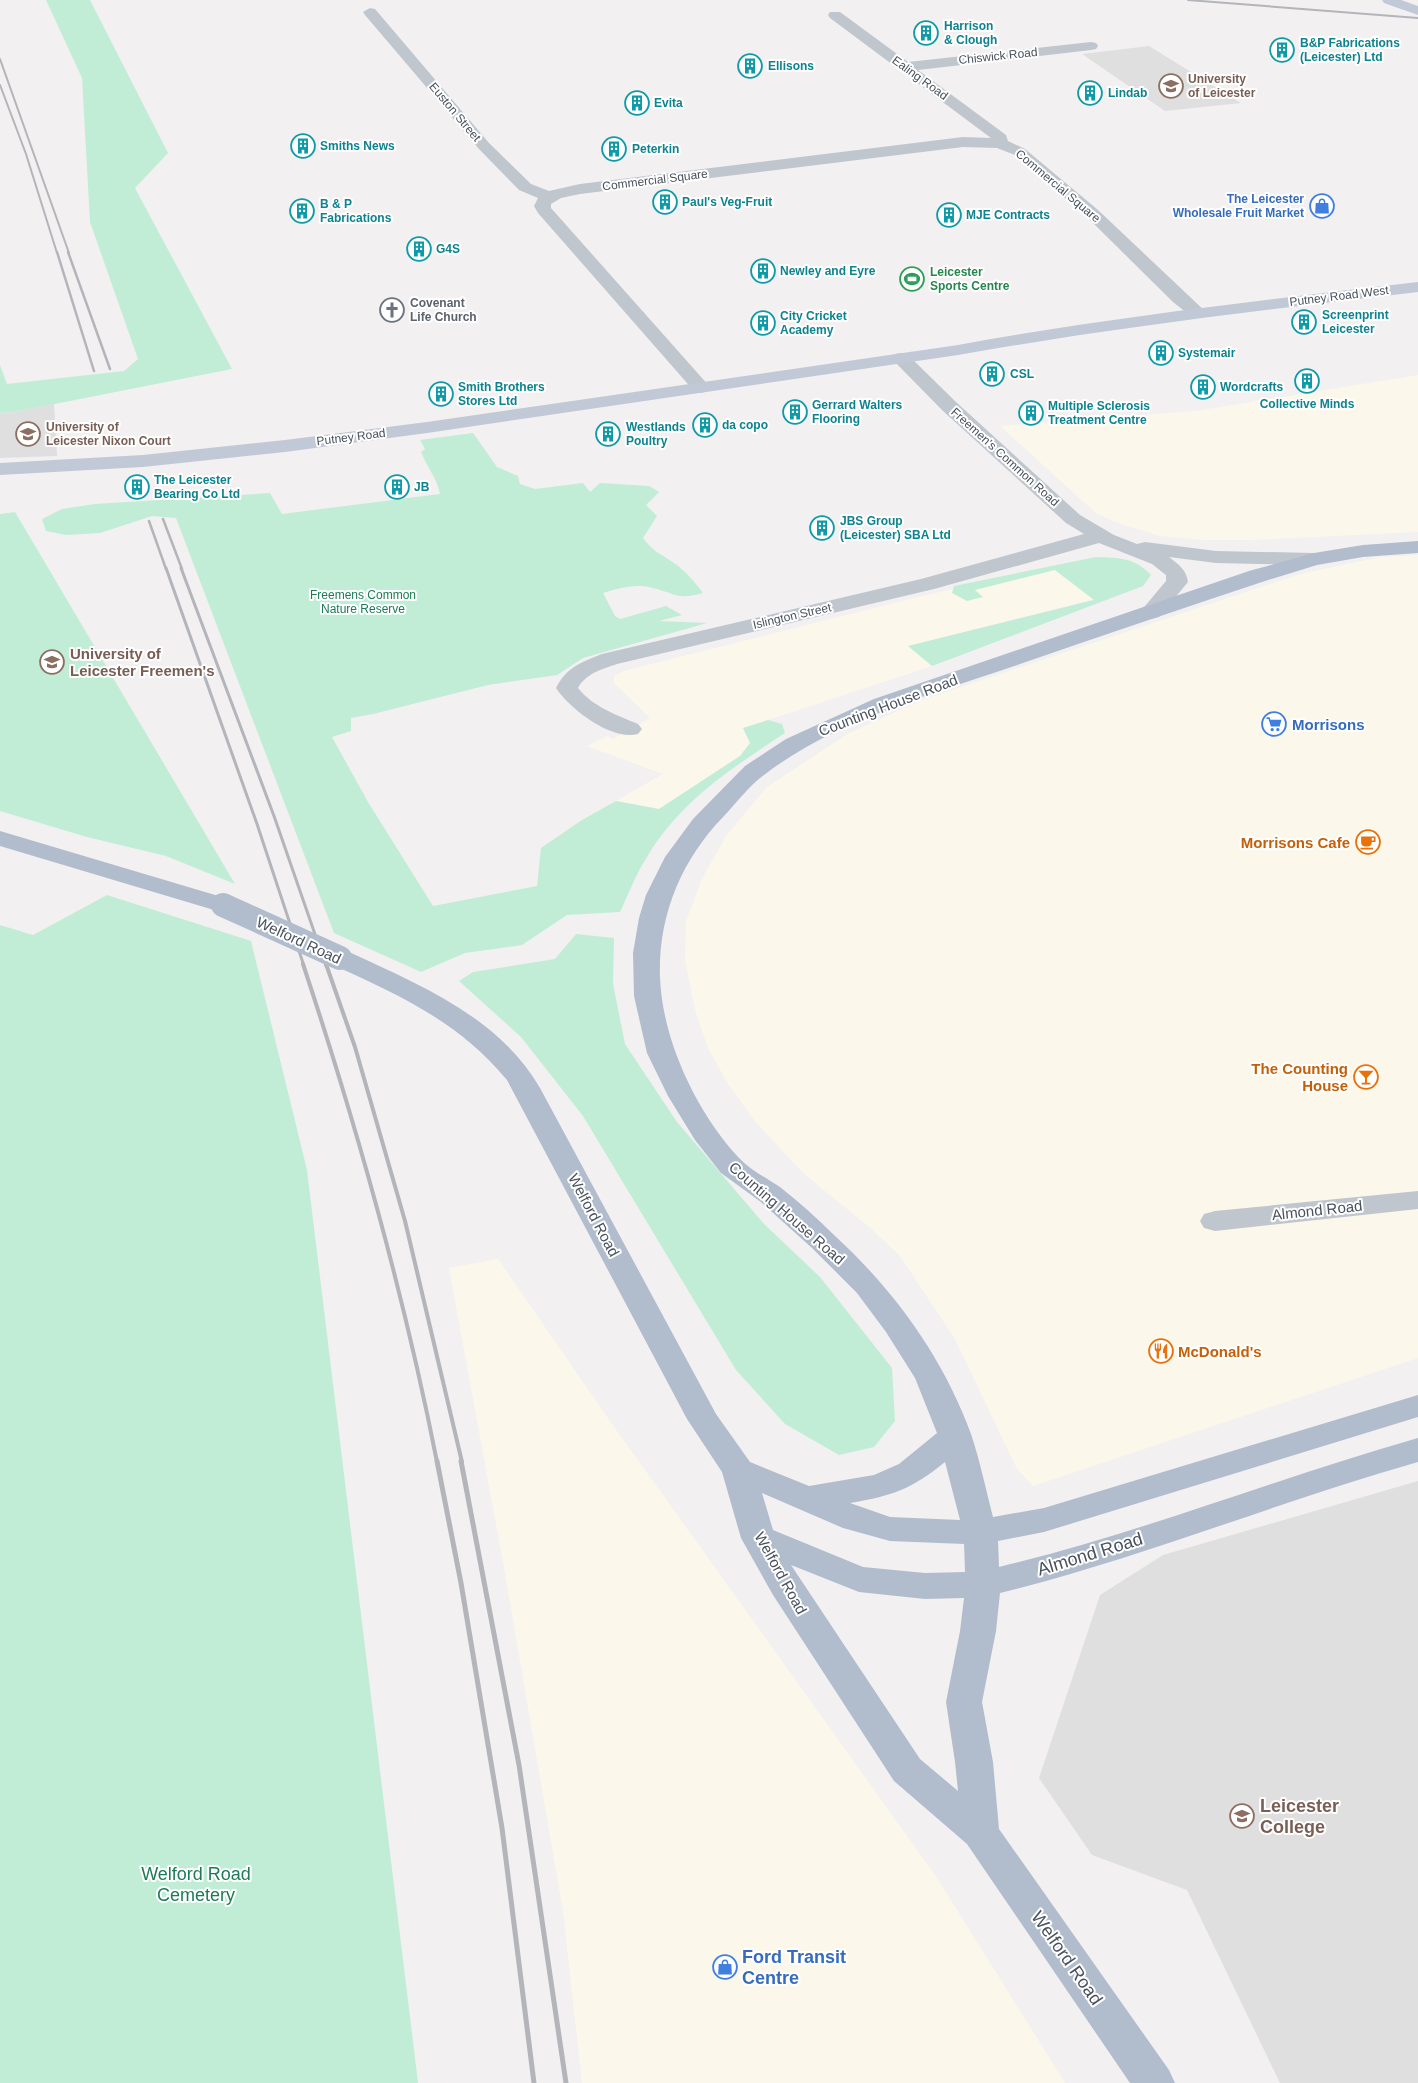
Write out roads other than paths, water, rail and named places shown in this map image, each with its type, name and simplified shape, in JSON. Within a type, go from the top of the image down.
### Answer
[{"type":"main road","name":"Freemen's Common Road","points":[[1314,559],[1363,551],[1418,547]]},
{"type":"main road","name":"Counting House Road","points":[[983,1584],[980,1532],[954,1436],[931,1377],[898,1325],[868,1286],[823,1241],[771,1195],[732,1168],[705,1134],[682,1096],[661,1053],[647,996],[646,953],[652,918],[659,895],[678,857],[702,824],[753,771],[794,744],[882,704],[1151,612],[1314,559]]},
{"type":"main road","name":"Welford Road","points":[[0,838],[223,905],[412,991],[465,1023],[492,1046],[518,1075],[703,1418],[738,1470],[758,1538],[785,1586],[907,1770],[980,1833],[1154,2083]]},
{"type":"main road","points":[[738,1470],[809,1498],[854,1519],[890,1529],[934,1532],[980,1532],[1063,1514],[1418,1406]]},
{"type":"main road","points":[[809,1498],[881,1486],[911,1472],[954,1436]]},
{"type":"main road","name":"Almond Road","points":[[758,1538],[859,1579],[925,1586],[983,1584],[1065,1564],[1358,1467],[1418,1450]]},
{"type":"main road","points":[[980,1833],[974,1762],[964,1702],[978,1631],[983,1584]]},
{"type":"street","points":[[1388,0],[1418,11]]},
{"type":"street","name":"Euston Street","points":[[370,12],[484,146],[525,187],[550,197]]},
{"type":"street","name":"Ealing Road","points":[[835,15],[1001,138],[1000,144]]},
{"type":"street","name":"Chiswick Road","points":[[905,67],[1091,46]]},
{"type":"street","name":"Commercial Square","points":[[550,197],[580,189],[963,142],[1000,144],[1020,152],[1052,178],[1198,313]]},
{"type":"street","points":[[550,197],[544,201],[542,206],[544,210],[701,387],[974,348],[1041,335],[1198,313]]},
{"type":"street","name":"Putney Road West","points":[[1198,313],[1418,287]]},
{"type":"street","name":"Freemen's Common Road","points":[[901,358],[955,412],[1073,519],[1110,540],[1160,560],[1176,573],[1177,582],[1151,612]]},
{"type":"street","name":"Putney Road","points":[[0,469],[102,463],[239,451],[457,424],[701,387]]},
{"type":"street","name":"Freemen's Common Road","points":[[1110,540],[1216,557],[1314,559]]},
{"type":"street","name":"Islington Street","points":[[630,730],[586,708],[574,699],[567,688],[572,678],[584,668],[610,659],[1110,540]]},
{"type":"street","name":"Almond Road","points":[[1216,1221],[1418,1200]]},
{"type":"railway","points":[[1188,0],[1418,18]]},
{"type":"railway","points":[[0,59],[69,253]]},
{"type":"railway","points":[[0,85],[26,154],[57,253]]},
{"type":"railway","points":[[57,252],[94,371]]},
{"type":"railway","points":[[68,252],[110,369]]},
{"type":"railway","points":[[163,519],[182,569]]},
{"type":"railway","points":[[149,521],[166,569]]},
{"type":"railway","points":[[166,568],[257,824],[304,966]]},
{"type":"railway","points":[[181,568],[274,816],[326,966]]},
{"type":"railway","points":[[303,964],[342,1087],[378,1211],[410,1336],[437,1462]]},
{"type":"railway","points":[[326,964],[355,1047],[405,1221],[462,1462]]},
{"type":"railway","points":[[437,1461],[461,1583],[502,1828],[534,2083]]},
{"type":"railway","points":[[461,1461],[519,1765],[566,2083]]},
{"type":"place","name":"Harrison & Clough","points":[[926,33]]},
{"type":"place","name":"B&P Fabrications (Leicester) Ltd","points":[[1282,50]]},
{"type":"place","name":"Ellisons","points":[[750,66]]},
{"type":"place","name":"University of Leicester","points":[[1171,86]]},
{"type":"place","name":"Lindab","points":[[1090,93]]},
{"type":"place","name":"Evita","points":[[637,103]]},
{"type":"place","name":"Smiths News","points":[[303,146]]},
{"type":"place","name":"Peterkin","points":[[614,149]]},
{"type":"place","name":"Paul's Veg-Fruit","points":[[665,202]]},
{"type":"place","name":"The Leicester Wholesale Fruit Market","points":[[1322,206]]},
{"type":"place","name":"B & P Fabrications","points":[[302,211]]},
{"type":"place","name":"MJE Contracts","points":[[949,215]]},
{"type":"place","name":"G4S","points":[[419,249]]},
{"type":"place","name":"Newley and Eyre","points":[[763,271]]},
{"type":"place","name":"Leicester Sports Centre","points":[[912,279]]},
{"type":"place","name":"Covenant Life Church","points":[[392,310]]},
{"type":"place","name":"Screenprint Leicester","points":[[1304,322]]},
{"type":"place","name":"City Cricket Academy","points":[[763,323]]},
{"type":"place","name":"Systemair","points":[[1161,353]]},
{"type":"place","name":"CSL","points":[[992,374]]},
{"type":"place","name":"Collective Minds","points":[[1307,381]]},
{"type":"place","name":"Wordcrafts","points":[[1203,387]]},
{"type":"place","name":"Smith Brothers Stores Ltd","points":[[441,394]]},
{"type":"place","name":"Gerrard Walters Flooring","points":[[795,412]]},
{"type":"place","name":"Multiple Sclerosis Treatment Centre","points":[[1031,413]]},
{"type":"place","name":"da copo","points":[[705,425]]},
{"type":"place","name":"University of Leicester Nixon Court","points":[[28,434]]},
{"type":"place","name":"Westlands Poultry","points":[[608,434]]},
{"type":"place","name":"The Leicester Bearing Co Ltd","points":[[137,487]]},
{"type":"place","name":"JB","points":[[397,487]]},
{"type":"place","name":"JBS Group (Leicester) SBA Ltd","points":[[822,528]]},
{"type":"place","name":"University of Leicester Freemen's","points":[[52,662]]},
{"type":"place","name":"Morrisons","points":[[1274,724]]},
{"type":"place","name":"Morrisons Cafe","points":[[1368,842]]},
{"type":"place","name":"The Counting House","points":[[1366,1077]]},
{"type":"place","name":"McDonald's","points":[[1161,1351]]},
{"type":"place","name":"Leicester College","points":[[1242,1816]]},
{"type":"place","name":"Ford Transit Centre","points":[[725,1967]]},
{"type":"park label","name":"Freemens Common Nature Reserve","points":[[363,602]]},
{"type":"park label","name":"Welford Road Cemetery","points":[[196,1884]]}]
